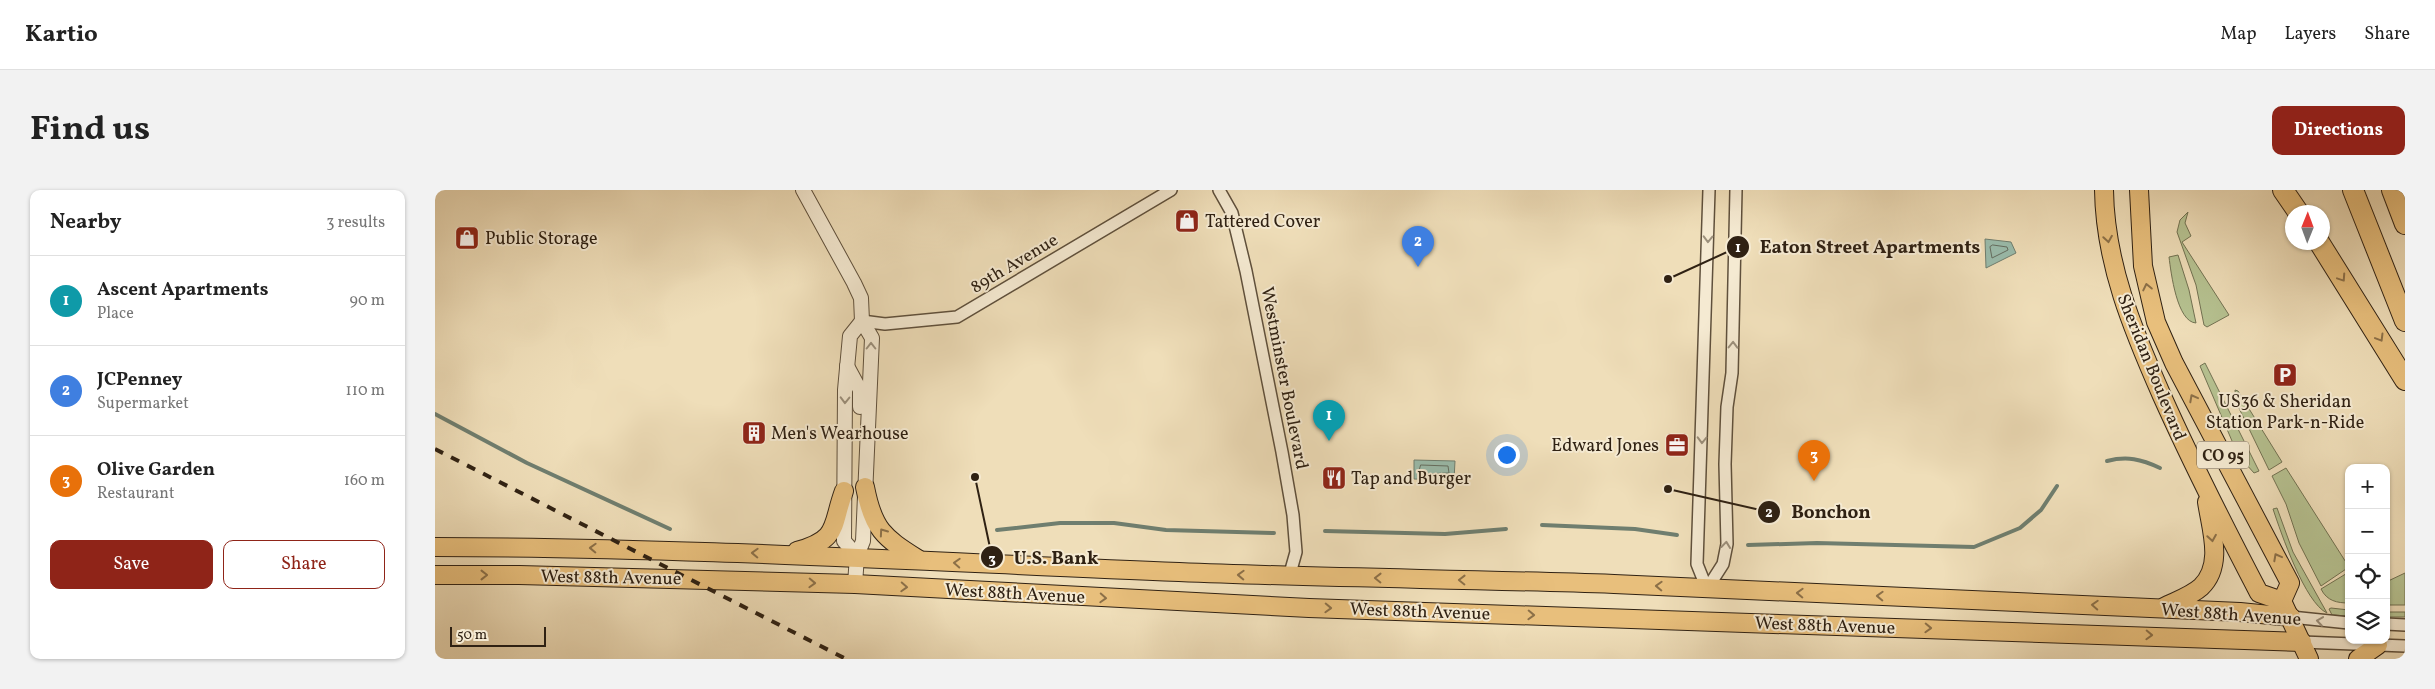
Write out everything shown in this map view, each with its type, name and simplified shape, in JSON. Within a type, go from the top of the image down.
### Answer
[{"type":"highway","points":[[2283,190],[2293,205]]},
{"type":"highway","points":[[2353,190],[2405,321]]},
{"type":"highway","points":[[2367,190],[2405,288]]},
{"type":"highway","points":[[2392,190],[2405,224]]},
{"type":"highway","points":[[2324,250],[2405,380]]},
{"type":"main road","name":"Sheridan Boulevard","points":[[2104,190],[2110,248],[2125,307],[2150,369],[2205,489],[2259,593],[2282,601],[2290,583],[2174,363],[2156,322],[2147,289],[2141,253],[2139,190]]},
{"type":"main road","points":[[865,487],[870,513],[885,537],[921,561]]},
{"type":"main road","points":[[2161,609],[2202,586],[2213,568],[2215,557],[2205,489]]},
{"type":"main road","points":[[787,554],[816,546],[833,530],[837,520],[837,508],[844,491]]},
{"type":"main road","name":"West 88th Avenue","points":[[435,547],[573,547],[857,556],[921,561],[1289,577],[1521,581],[2240,612],[2291,617]]},
{"type":"main road","name":"West 88th Avenue","points":[[435,575],[519,575],[855,584],[1309,608],[2302,642]]},
{"type":"main road","points":[[2282,601],[2309,659]]},
{"type":"main road","points":[[2358,659],[2378,645]]},
{"type":"street","points":[[803,190],[861,298],[863,321],[872,338],[863,541],[857,556],[855,584]]},
{"type":"street","name":"89th Avenue","points":[[863,321],[885,324],[957,317],[1171,190]]},
{"type":"street","name":"Westminster Boulevard","points":[[1219,190],[1232,213],[1246,271],[1282,452],[1293,515],[1296,552],[1289,577]]},
{"type":"street","points":[[1707,589],[1697,564],[1709,190]]},
{"type":"street","points":[[1707,589],[1723,564],[1727,544],[1725,464],[1732,373],[1736,190]]},
{"type":"street","points":[[857,556],[844,541],[847,366],[850,336],[863,321]]},
{"type":"street","points":[[847,366],[860,390],[859,434],[866,464]]},
{"type":"street","name":"West 88th Avenue","points":[[2291,617],[2345,623]]},
{"type":"street","points":[[2390,624],[2405,625]]},
{"type":"street","name":"West 88th Avenue","points":[[2302,642],[2405,646]]},
{"type":"green space","points":[[2188,212],[2185,223],[2191,236],[2182,242],[2229,315],[2207,327],[2204,325],[2196,285],[2177,232],[2180,220]]},
{"type":"green space","points":[[2178,255],[2189,290],[2196,323],[2189,321],[2184,315],[2176,296],[2169,257]]},
{"type":"green space","points":[[2205,363],[2259,471],[2254,473],[2238,455],[2200,366]]},
{"type":"green space","points":[[2235,390],[2238,391],[2282,462],[2269,470],[2236,402]]},
{"type":"green space","points":[[2286,468],[2345,561],[2345,570],[2321,586],[2299,543],[2286,504],[2272,476]]},
{"type":"green space","points":[[2277,508],[2293,552],[2327,613],[2310,596],[2302,582],[2273,509]]},
{"type":"green space","points":[[2405,573],[2405,605],[2390,605],[2390,580]]},
{"type":"green space","points":[[2345,574],[2345,603],[2329,599],[2321,589]]},
{"type":"green space","points":[[2329,609],[2345,610],[2345,616],[2332,615]]},
{"type":"green space","points":[[2390,612],[2405,612],[2405,617],[2390,617]]},
{"type":"water","points":[[1985,239],[2011,242],[2016,253],[1986,268]]},
{"type":"water","points":[[1414,460],[1455,461],[1454,480],[1414,479]]},
{"type":"waterway","points":[[435,414],[527,463],[670,529]]},
{"type":"waterway","points":[[2107,461],[2134,459],[2160,468]]},
{"type":"waterway","points":[[1748,545],[1817,543],[1974,547],[2020,528],[2041,510],[2057,486]]},
{"type":"waterway","points":[[997,530],[1060,523],[1114,523],[1166,530],[1274,533]]},
{"type":"waterway","points":[[1542,525],[1635,529],[1677,535]]},
{"type":"waterway","points":[[1325,531],[1445,534],[1506,529]]},
{"type":"railway","points":[[435,449],[846,659]]},
{"type":"place","name":"Tattered Cover","points":[[1187,221]]},
{"type":"place","name":"Public Storage","points":[[467,238]]},
{"type":"place","name":"JCPenney","points":[[1418,267]]},
{"type":"place","name":"Eaton Street Apartments","points":[[1668,279]]},
{"type":"place","name":"US36 & Sheridan Station Park-n-Ride","points":[[2285,375]]},
{"type":"place","name":"Men's Wearhouse","points":[[754,433]]},
{"type":"place","name":"Ascent Apartments","points":[[1329,441]]},
{"type":"place","name":"Edward Jones","points":[[1677,445]]},
{"type":"place","name":"U.S. Bank","points":[[975,477]]},
{"type":"place","name":"Tap and Burger","points":[[1334,478]]},
{"type":"place","name":"Olive Garden","points":[[1814,481]]},
{"type":"place","name":"Bonchon","points":[[1668,489]]}]
